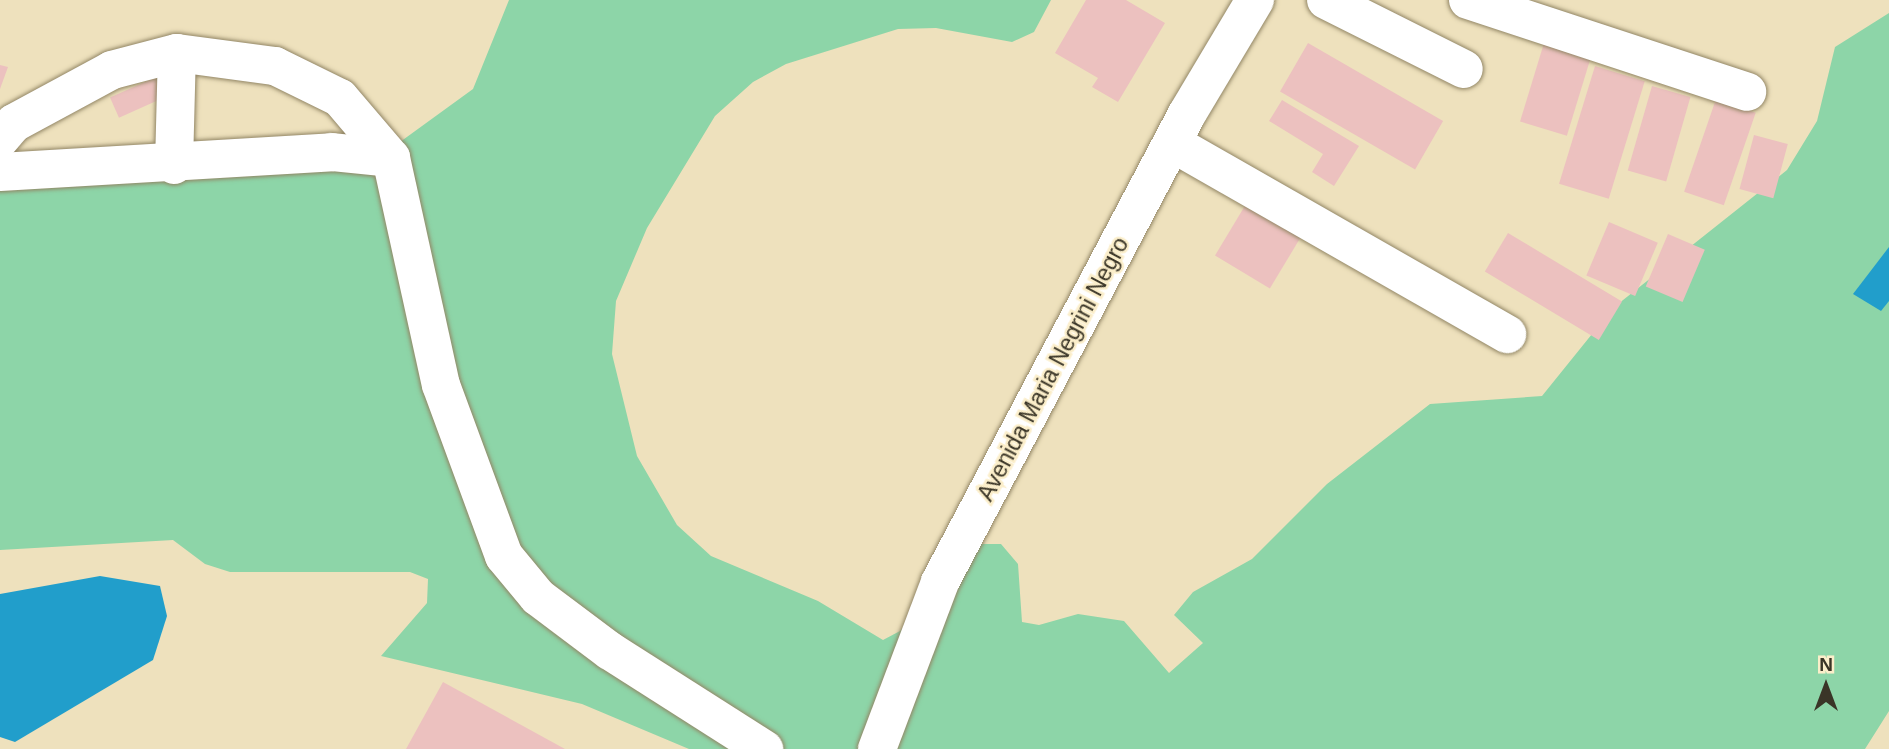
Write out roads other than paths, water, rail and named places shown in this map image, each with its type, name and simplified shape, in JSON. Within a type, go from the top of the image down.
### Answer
[{"type":"street","name":"Avenida Maria Negrini Negro","points":[[877,749],[940,582],[1172,143],[1255,0]]},
{"type":"street","points":[[1326,0],[1464,69]]},
{"type":"street","points":[[1468,0],[1746,92]]},
{"type":"street","points":[[0,139],[14,123],[112,69],[177,53],[275,66],[329,93],[363,120],[391,158],[441,386],[505,556],[538,597],[610,651],[764,749]]},
{"type":"street","points":[[174,165],[177,53]]},
{"type":"street","points":[[1172,143],[1507,334]]},
{"type":"street","points":[[0,172],[174,165],[332,152],[391,158]]},
{"type":"water","points":[[1889,247],[1889,301],[1881,311],[1853,294]]},
{"type":"water","points":[[100,576],[160,586],[167,616],[153,660],[15,742],[0,737],[0,594]]}]
